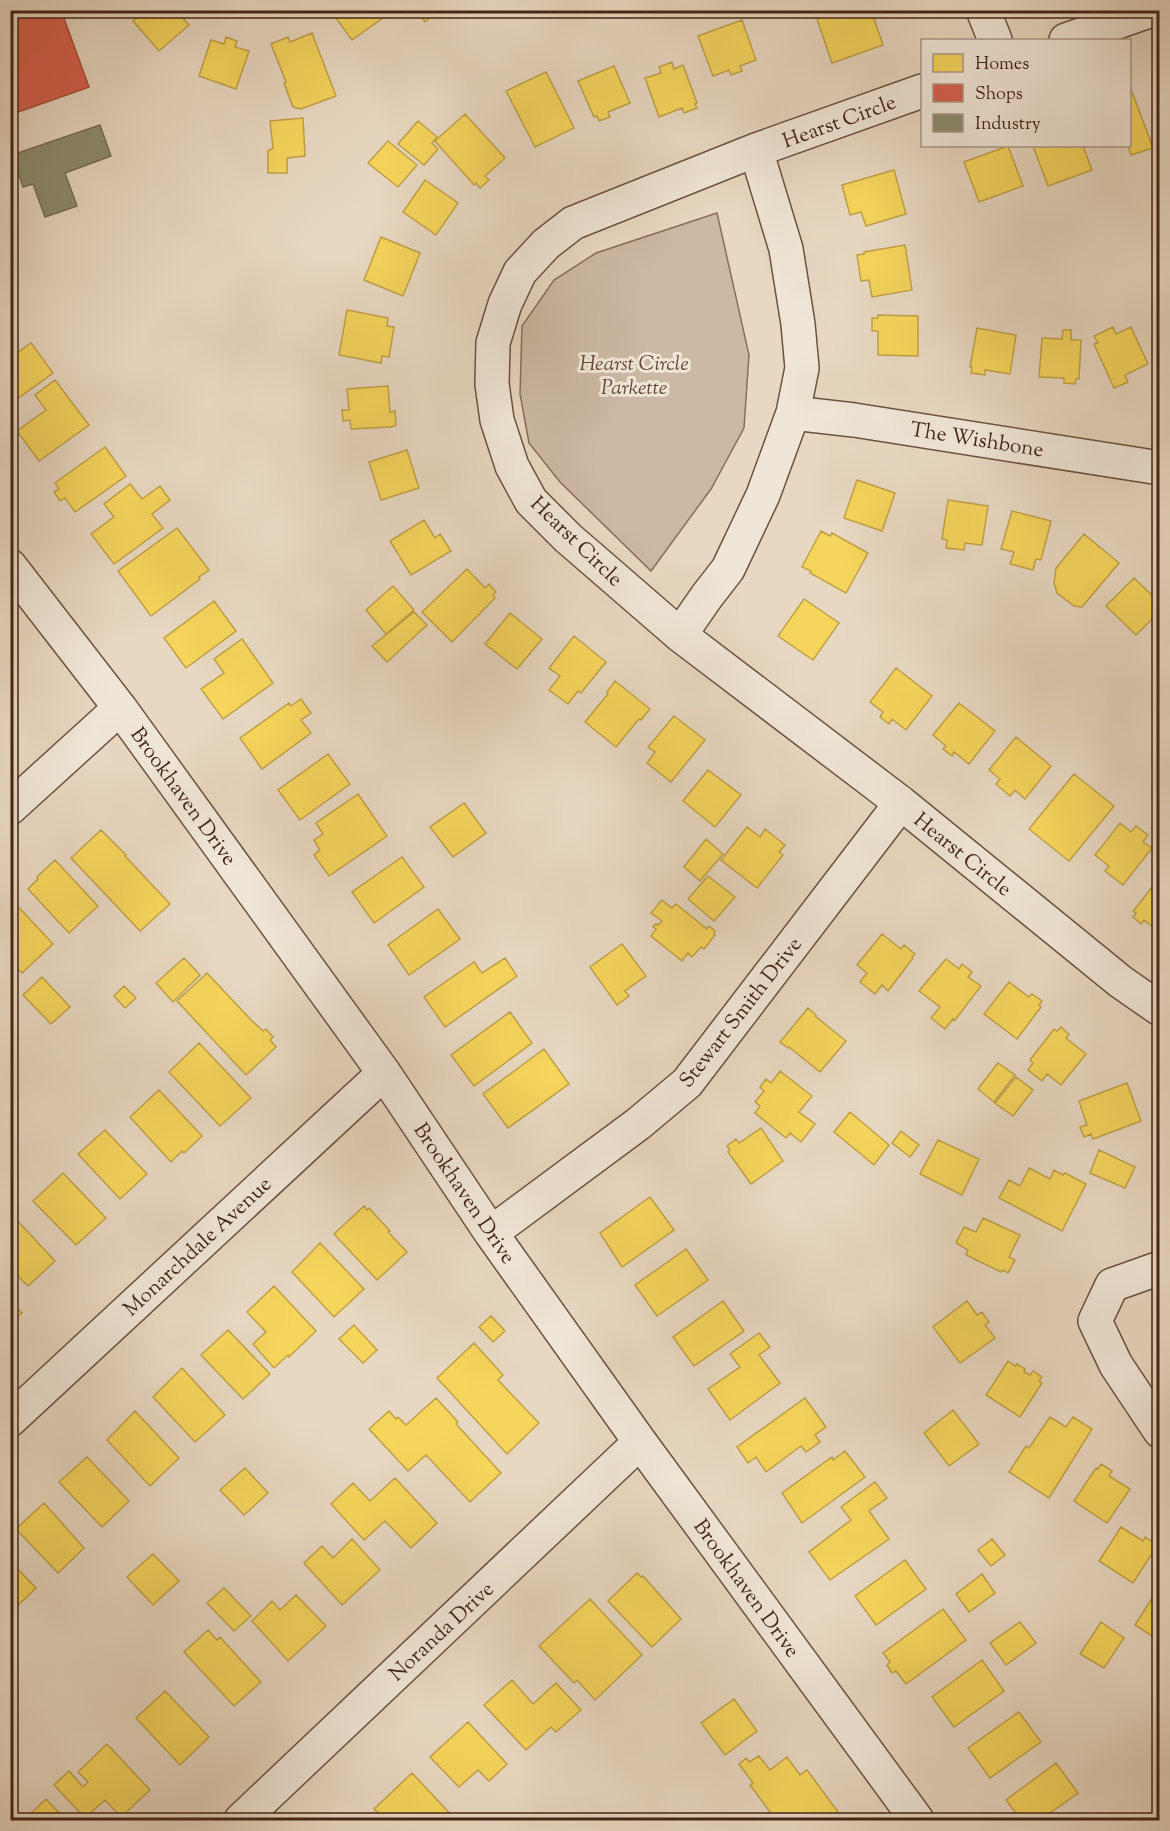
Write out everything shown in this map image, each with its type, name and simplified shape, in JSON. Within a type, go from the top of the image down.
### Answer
[{"type":"street","points":[[983,10],[995,39]]},
{"type":"street","points":[[1069,39],[1152,10]]},
{"type":"street","name":"Hearst Circle","points":[[921,91],[756,150],[573,223],[546,244],[520,272],[505,304],[493,343],[492,384],[497,420],[512,466],[531,501],[568,538],[680,635],[901,803],[1121,982],[1160,1009]]},
{"type":"street","name":"Hearst Circle","points":[[680,635],[728,569],[763,495],[794,412],[802,368],[798,324],[786,249],[756,150]]},
{"type":"street","name":"The Wishbone","points":[[794,412],[1160,468]]},
{"type":"street","name":"Brookhaven Drive","points":[[10,566],[120,708],[384,1072],[491,1233],[640,1442],[917,1821]]},
{"type":"street","points":[[10,808],[120,708]]},
{"type":"street","name":"Stewart Smith Drive","points":[[491,1233],[638,1124],[687,1083],[901,803]]},
{"type":"street","name":"Monarchdale Avenue","points":[[10,1420],[384,1072]]},
{"type":"street","points":[[1160,1268],[1112,1285],[1095,1321],[1116,1365],[1160,1431]]},
{"type":"street","name":"Noranda Drive","points":[[241,1821],[640,1442]]},
{"type":"green space","name":"Hearst Circle Parkette","points":[[717,213],[749,355],[744,428],[711,489],[651,571],[560,482],[529,443],[520,394],[522,326],[554,280],[596,253]]},
{"type":"building: Homes","points":[[145,10],[186,10],[187,12],[182,17],[189,25],[159,51],[133,21]]},
{"type":"building: Homes","points":[[330,10],[379,10],[384,17],[352,40]]},
{"type":"building: Homes","points":[[410,10],[440,10],[425,22],[418,12],[414,16]]},
{"type":"building: Homes","points":[[841,10],[871,10],[883,45],[832,63],[817,19]]},
{"type":"building: Homes","points":[[742,20],[756,60],[740,66],[742,71],[731,75],[729,70],[713,76],[698,36]]},
{"type":"building: Homes","points":[[312,33],[336,96],[301,109],[293,107],[271,44],[288,37],[290,42]]},
{"type":"building: Homes","points":[[226,37],[237,41],[235,47],[249,51],[236,89],[199,76],[211,40],[224,44]]},
{"type":"building: Homes","points":[[672,62],[674,69],[683,65],[697,108],[684,113],[682,108],[659,117],[645,78],[661,73],[659,67]]},
{"type":"building: Homes","points":[[614,66],[630,103],[608,112],[610,117],[599,121],[597,116],[594,117],[578,81]]},
{"type":"building: Homes","points":[[546,72],[574,128],[535,147],[506,91]]},
{"type":"building: Homes","points":[[1131,89],[1153,148],[1131,155],[1128,147],[1131,147]]},
{"type":"building: Homes","points":[[465,114],[505,158],[485,176],[489,180],[480,188],[476,183],[474,185],[435,141]]},
{"type":"building: Homes","points":[[303,118],[305,156],[287,158],[287,173],[268,173],[268,151],[273,148],[270,121]]},
{"type":"building: Homes","points":[[418,121],[437,137],[432,143],[438,149],[424,165],[398,144]]},
{"type":"building: Homes","points":[[388,141],[417,165],[398,187],[368,163]]},
{"type":"building: Homes","points":[[1008,147],[1023,186],[979,202],[964,162]]},
{"type":"building: Homes","points":[[1033,147],[1083,147],[1092,170],[1048,186]]},
{"type":"building: Homes","points":[[894,170],[906,214],[866,226],[861,212],[850,215],[842,185]]},
{"type":"building: Homes","points":[[425,180],[458,203],[436,235],[403,212]]},
{"type":"building: Homes","points":[[381,237],[420,253],[403,296],[364,280]]},
{"type":"building: Homes","points":[[905,245],[912,290],[872,297],[869,280],[861,281],[857,255]]},
{"type":"building: Homes","points":[[10,310],[18,320],[10,326]]},
{"type":"building: Homes","points":[[347,310],[388,318],[387,326],[394,327],[389,357],[382,356],[381,363],[339,355]]},
{"type":"building: Homes","points":[[878,315],[918,316],[918,356],[878,355],[878,331],[872,331],[872,318],[878,318]]},
{"type":"building: Homes","points":[[1113,327],[1116,334],[1131,327],[1148,364],[1125,375],[1128,382],[1114,388],[1094,344],[1098,343],[1094,336]]},
{"type":"building: Homes","points":[[977,328],[1016,335],[1010,374],[985,370],[985,375],[971,373]]},
{"type":"building: Homes","points":[[1063,330],[1071,330],[1071,340],[1081,340],[1079,379],[1076,379],[1075,384],[1064,383],[1064,378],[1039,377],[1042,338],[1062,339]]},
{"type":"building: Homes","points":[[31,343],[53,373],[10,404],[10,358]]},
{"type":"building: Homes","points":[[55,380],[89,425],[39,461],[17,431],[46,410],[35,395]]},
{"type":"building: Homes","points":[[388,386],[390,412],[395,411],[396,425],[351,429],[350,420],[343,421],[342,410],[349,410],[347,389]]},
{"type":"building: Homes","points":[[105,447],[126,476],[75,512],[65,498],[60,501],[54,492],[59,489],[55,483]]},
{"type":"building: Homes","points":[[407,450],[419,488],[381,500],[369,462]]},
{"type":"building: Homes","points":[[857,480],[895,493],[882,531],[844,518]]},
{"type":"building: Homes","points":[[130,484],[142,499],[160,486],[170,500],[152,514],[163,528],[114,564],[91,534],[114,517],[104,504]]},
{"type":"building: Homes","points":[[948,500],[988,506],[982,545],[965,543],[964,550],[946,548],[947,540],[942,539]]},
{"type":"building: Homes","points":[[1012,511],[1051,521],[1041,560],[1036,559],[1033,570],[1010,564],[1014,552],[1001,549]]},
{"type":"building: Homes","points":[[424,520],[435,538],[440,534],[451,551],[411,575],[390,541]]},
{"type":"building: Homes","points":[[177,528],[209,570],[151,616],[118,571]]},
{"type":"building: Homes","points":[[821,531],[830,536],[832,533],[868,553],[846,593],[802,567]]},
{"type":"building: Homes","points":[[1084,534],[1119,563],[1082,607],[1074,606],[1057,593],[1054,583],[1056,568]]},
{"type":"building: Homes","points":[[467,569],[485,588],[489,584],[496,592],[493,595],[495,598],[452,642],[422,612]]},
{"type":"building: Homes","points":[[1134,578],[1160,603],[1160,611],[1136,635],[1106,606]]},
{"type":"building: Homes","points":[[393,586],[414,610],[386,634],[366,610]]},
{"type":"building: Homes","points":[[804,599],[839,623],[813,660],[778,636]]},
{"type":"building: Homes","points":[[214,601],[236,631],[186,668],[164,638]]},
{"type":"building: Homes","points":[[414,612],[427,625],[387,662],[372,646]]},
{"type":"building: Homes","points":[[510,613],[542,639],[517,669],[485,644]]},
{"type":"building: Homes","points":[[574,636],[606,662],[581,693],[578,691],[568,704],[549,690],[560,676],[549,668]]},
{"type":"building: Homes","points":[[1160,637],[1160,660],[1152,658]]},
{"type":"building: Homes","points":[[242,639],[273,683],[223,719],[201,689],[224,673],[214,659]]},
{"type":"building: Homes","points":[[896,668],[932,696],[906,730],[892,719],[889,724],[880,717],[883,712],[870,702]]},
{"type":"building: Homes","points":[[615,681],[650,709],[616,747],[585,722],[608,694],[607,692]]},
{"type":"building: Homes","points":[[301,699],[311,713],[301,720],[311,733],[262,769],[240,738],[289,703],[291,706]]},
{"type":"building: Homes","points":[[959,703],[995,731],[969,764],[954,752],[952,756],[943,749],[946,746],[933,735]]},
{"type":"building: Homes","points":[[674,716],[705,740],[671,782],[647,763],[655,752],[648,747]]},
{"type":"building: Homes","points":[[1016,737],[1051,766],[1025,799],[1015,790],[1010,796],[996,784],[1000,779],[989,770]]},
{"type":"building: Homes","points":[[328,754],[350,784],[300,820],[278,790]]},
{"type":"building: Homes","points":[[708,770],[741,795],[715,827],[683,801]]},
{"type":"building: Homes","points":[[1074,774],[1114,806],[1069,861],[1029,829]]},
{"type":"building: Homes","points":[[358,794],[387,836],[329,876],[314,855],[320,850],[314,840],[323,834],[316,823]]},
{"type":"building: Homes","points":[[464,803],[486,833],[453,857],[430,827]]},
{"type":"building: Homes","points":[[1120,823],[1131,832],[1136,826],[1148,835],[1143,842],[1152,848],[1123,885],[1105,871],[1109,866],[1095,855]]},
{"type":"building: Homes","points":[[747,827],[760,837],[765,829],[785,845],[779,852],[783,855],[757,888],[721,860]]},
{"type":"building: Homes","points":[[101,830],[170,904],[140,931],[71,858]]},
{"type":"building: Homes","points":[[706,839],[723,854],[700,881],[684,867]]},
{"type":"building: Homes","points":[[402,857],[424,887],[374,923],[352,892]]},
{"type":"building: Homes","points":[[55,860],[98,906],[69,933],[28,889]]},
{"type":"building: Homes","points":[[708,876],[735,897],[714,921],[688,899]]},
{"type":"building: Homes","points":[[1158,880],[1160,881],[1160,932],[1144,920],[1141,924],[1133,917],[1136,913],[1133,911]]},
{"type":"building: Homes","points":[[10,898],[53,944],[22,973],[10,961]]},
{"type":"building: Homes","points":[[662,900],[672,908],[676,904],[707,929],[709,926],[715,931],[715,935],[704,949],[701,947],[692,957],[688,953],[682,961],[651,936],[656,929],[653,927],[662,921],[651,913]]},
{"type":"building: Homes","points":[[438,909],[460,939],[409,975],[388,945]]},
{"type":"building: Homes","points":[[882,934],[901,949],[904,945],[915,954],[888,991],[882,985],[875,994],[860,982],[867,973],[857,965]]},
{"type":"building: Homes","points":[[622,944],[646,976],[625,991],[629,996],[617,1005],[590,967]]},
{"type":"building: Homes","points":[[184,958],[200,975],[173,1002],[156,983]]},
{"type":"building: Homes","points":[[505,958],[517,976],[445,1027],[424,997],[474,962],[482,973]]},
{"type":"building: Homes","points":[[946,959],[959,969],[962,964],[972,972],[968,977],[981,986],[955,1020],[953,1019],[945,1029],[931,1018],[940,1007],[919,991]]},
{"type":"building: Homes","points":[[207,973],[252,1021],[263,1031],[266,1029],[273,1037],[270,1040],[276,1047],[246,1075],[177,1001]]},
{"type":"building: Homes","points":[[42,977],[70,1007],[51,1024],[23,995]]},
{"type":"building: Homes","points":[[1009,982],[1029,997],[1032,994],[1042,1001],[1039,1005],[1041,1007],[1017,1039],[984,1014]]},
{"type":"building: Homes","points":[[124,986],[136,998],[125,1008],[114,996]]},
{"type":"building: Homes","points":[[808,1008],[846,1041],[820,1072],[780,1042]]},
{"type":"building: Homes","points":[[510,1012],[532,1043],[474,1086],[451,1055]]},
{"type":"building: Homes","points":[[1061,1027],[1069,1034],[1066,1038],[1086,1054],[1061,1085],[1047,1074],[1042,1081],[1028,1070],[1033,1063],[1030,1060],[1054,1029],[1057,1031]]},
{"type":"building: Homes","points":[[199,1043],[251,1098],[220,1126],[169,1072]]},
{"type":"building: Homes","points":[[544,1049],[569,1084],[508,1128],[483,1094]]},
{"type":"building: Homes","points":[[998,1063],[1015,1075],[994,1102],[978,1089]]},
{"type":"building: Homes","points":[[780,1071],[812,1096],[799,1112],[815,1124],[801,1142],[790,1133],[786,1138],[755,1113],[760,1106],[755,1102],[764,1091],[760,1087],[766,1079],[771,1083]]},
{"type":"building: Homes","points":[[1016,1077],[1033,1090],[1013,1116],[995,1103]]},
{"type":"building: Homes","points":[[1127,1083],[1141,1121],[1093,1139],[1091,1134],[1084,1137],[1080,1127],[1087,1125],[1079,1101]]},
{"type":"building: Homes","points":[[159,1090],[202,1136],[171,1162],[130,1117]]},
{"type":"building: Homes","points":[[850,1112],[889,1145],[874,1165],[834,1132]]},
{"type":"building: Homes","points":[[761,1128],[783,1161],[751,1184],[728,1152],[730,1150],[727,1146],[736,1139],[739,1143]]},
{"type":"building: Homes","points":[[105,1130],[147,1174],[120,1199],[78,1154]]},
{"type":"building: Homes","points":[[901,1131],[919,1145],[910,1157],[892,1143]]},
{"type":"building: Homes","points":[[938,1140],[979,1159],[962,1195],[920,1174]]},
{"type":"building: Homes","points":[[1099,1150],[1135,1167],[1125,1188],[1090,1173]]},
{"type":"building: Homes","points":[[1029,1168],[1050,1179],[1054,1170],[1063,1175],[1065,1173],[1086,1184],[1062,1231],[999,1198],[1009,1180],[1020,1186]]},
{"type":"building: Homes","points":[[63,1173],[106,1218],[76,1245],[33,1201]]},
{"type":"building: Homes","points":[[650,1197],[674,1230],[622,1267],[600,1233]]},
{"type":"building: Homes","points":[[364,1206],[367,1210],[369,1208],[407,1252],[377,1280],[334,1234]]},
{"type":"building: Homes","points":[[13,1216],[55,1261],[28,1286],[10,1268],[10,1218]]},
{"type":"building: Homes","points":[[983,1218],[1020,1235],[1009,1257],[1015,1260],[1008,1273],[1003,1270],[1001,1272],[966,1255],[968,1250],[956,1243],[964,1227],[976,1232]]},
{"type":"building: Homes","points":[[320,1243],[364,1289],[334,1317],[292,1272]]},
{"type":"building: Homes","points":[[686,1249],[708,1280],[657,1316],[635,1285]]},
{"type":"building: Homes","points":[[274,1286],[316,1331],[274,1368],[253,1344],[266,1332],[247,1312]]},
{"type":"building: Homes","points":[[10,1301],[22,1313],[10,1324]]},
{"type":"building: Homes","points":[[723,1301],[744,1331],[694,1366],[673,1337]]},
{"type":"building: Homes","points":[[967,1301],[977,1315],[982,1312],[989,1322],[985,1325],[995,1338],[960,1363],[933,1327]]},
{"type":"building: Homes","points":[[491,1316],[505,1331],[493,1342],[479,1327]]},
{"type":"building: Homes","points":[[354,1325],[377,1350],[363,1363],[339,1339]]},
{"type":"building: Homes","points":[[228,1330],[270,1374],[243,1399],[201,1355]]},
{"type":"building: Homes","points":[[759,1333],[770,1347],[759,1355],[780,1383],[730,1420],[708,1389],[740,1367],[730,1354]]},
{"type":"building: Homes","points":[[474,1343],[503,1375],[498,1380],[539,1423],[507,1454],[437,1378]]},
{"type":"building: Homes","points":[[1008,1361],[1025,1369],[1024,1372],[1030,1375],[1033,1371],[1042,1377],[1039,1381],[1042,1383],[1020,1417],[986,1395]]},
{"type":"building: Homes","points":[[182,1368],[225,1415],[195,1442],[153,1397]]},
{"type":"building: Homes","points":[[436,1398],[458,1422],[456,1424],[501,1473],[470,1502],[426,1455],[408,1471],[369,1429],[389,1411],[406,1425]]},
{"type":"building: Homes","points":[[805,1398],[826,1427],[815,1435],[820,1442],[806,1452],[801,1446],[766,1472],[756,1457],[748,1463],[737,1447]]},
{"type":"building: Homes","points":[[953,1410],[979,1444],[949,1466],[924,1433]]},
{"type":"building: Homes","points":[[135,1411],[179,1458],[150,1486],[107,1440]]},
{"type":"building: Homes","points":[[1050,1417],[1066,1427],[1073,1417],[1092,1429],[1049,1498],[1009,1472],[1026,1446],[1029,1448]]},
{"type":"building: Homes","points":[[845,1451],[865,1477],[802,1523],[782,1493],[832,1457],[833,1460]]},
{"type":"building: Homes","points":[[87,1457],[129,1501],[102,1527],[59,1482]]},
{"type":"building: Homes","points":[[1101,1464],[1112,1471],[1109,1476],[1130,1489],[1107,1523],[1074,1501]]},
{"type":"building: Homes","points":[[245,1468],[268,1493],[244,1515],[220,1490]]},
{"type":"building: Homes","points":[[395,1478],[437,1523],[411,1548],[385,1521],[364,1540],[331,1504],[353,1483],[370,1501]]},
{"type":"building: Homes","points":[[875,1482],[887,1498],[869,1511],[889,1539],[830,1580],[809,1552],[851,1520],[841,1507]]},
{"type":"building: Homes","points":[[44,1503],[84,1548],[58,1573],[16,1529]]},
{"type":"building: Homes","points":[[1121,1527],[1143,1541],[1145,1537],[1155,1544],[1152,1548],[1155,1549],[1133,1583],[1099,1561]]},
{"type":"building: Homes","points":[[352,1539],[380,1570],[342,1605],[304,1563],[322,1546],[333,1558]]},
{"type":"building: Homes","points":[[992,1539],[1005,1555],[991,1566],[978,1550]]},
{"type":"building: Homes","points":[[153,1554],[179,1581],[153,1605],[127,1577]]},
{"type":"building: Homes","points":[[905,1560],[926,1589],[876,1625],[855,1596]]},
{"type":"building: Homes","points":[[10,1561],[36,1588],[10,1613]]},
{"type":"building: Homes","points":[[637,1573],[643,1576],[681,1619],[652,1647],[608,1601]]},
{"type":"building: Homes","points":[[982,1574],[995,1593],[969,1612],[956,1594]]},
{"type":"building: Homes","points":[[224,1588],[251,1616],[234,1631],[207,1603]]},
{"type":"building: Homes","points":[[1158,1589],[1160,1590],[1160,1641],[1135,1625]]},
{"type":"building: Homes","points":[[296,1595],[326,1626],[288,1661],[252,1621],[272,1601],[280,1610]]},
{"type":"building: Homes","points":[[590,1599],[642,1655],[595,1700],[577,1680],[574,1683],[539,1646]]},
{"type":"building: Homes","points":[[943,1609],[966,1640],[906,1684],[896,1671],[892,1673],[887,1665],[890,1662],[883,1653]]},
{"type":"building: Homes","points":[[1020,1622],[1036,1643],[1006,1665],[990,1643]]},
{"type":"building: Homes","points":[[1101,1622],[1124,1638],[1104,1668],[1080,1654]]},
{"type":"building: Homes","points":[[208,1630],[217,1640],[220,1637],[261,1682],[234,1706],[184,1652]]},
{"type":"building: Homes","points":[[982,1660],[1004,1691],[954,1727],[932,1697]]},
{"type":"building: Homes","points":[[512,1680],[533,1704],[556,1683],[581,1710],[556,1732],[551,1727],[526,1750],[484,1705]]},
{"type":"building: Homes","points":[[165,1691],[209,1737],[180,1765],[136,1718]]},
{"type":"building: Homes","points":[[734,1699],[757,1731],[725,1755],[701,1723]]},
{"type":"building: Homes","points":[[1019,1712],[1041,1742],[990,1778],[968,1748]]},
{"type":"building: Homes","points":[[468,1722],[507,1764],[489,1781],[478,1770],[459,1787],[430,1757]]},
{"type":"building: Homes","points":[[107,1744],[150,1790],[121,1817],[105,1800],[85,1818],[54,1785],[69,1771],[83,1787],[88,1782],[78,1772]]},
{"type":"building: Homes","points":[[759,1756],[770,1770],[787,1757],[800,1775],[807,1770],[844,1820],[776,1820],[750,1785],[753,1783],[739,1764],[746,1758],[749,1762]]},
{"type":"building: Homes","points":[[1056,1763],[1078,1793],[1040,1820],[1021,1820],[1006,1800]]},
{"type":"building: Homes","points":[[412,1773],[454,1820],[386,1820],[374,1809]]},
{"type":"building: Homes","points":[[46,1799],[66,1820],[24,1820]]},
{"type":"building: Shops","points":[[10,10],[61,10],[89,87],[10,115]]},
{"type":"building: Industry","points":[[100,125],[111,156],[65,173],[77,206],[45,217],[33,184],[23,187],[12,155]]}]
